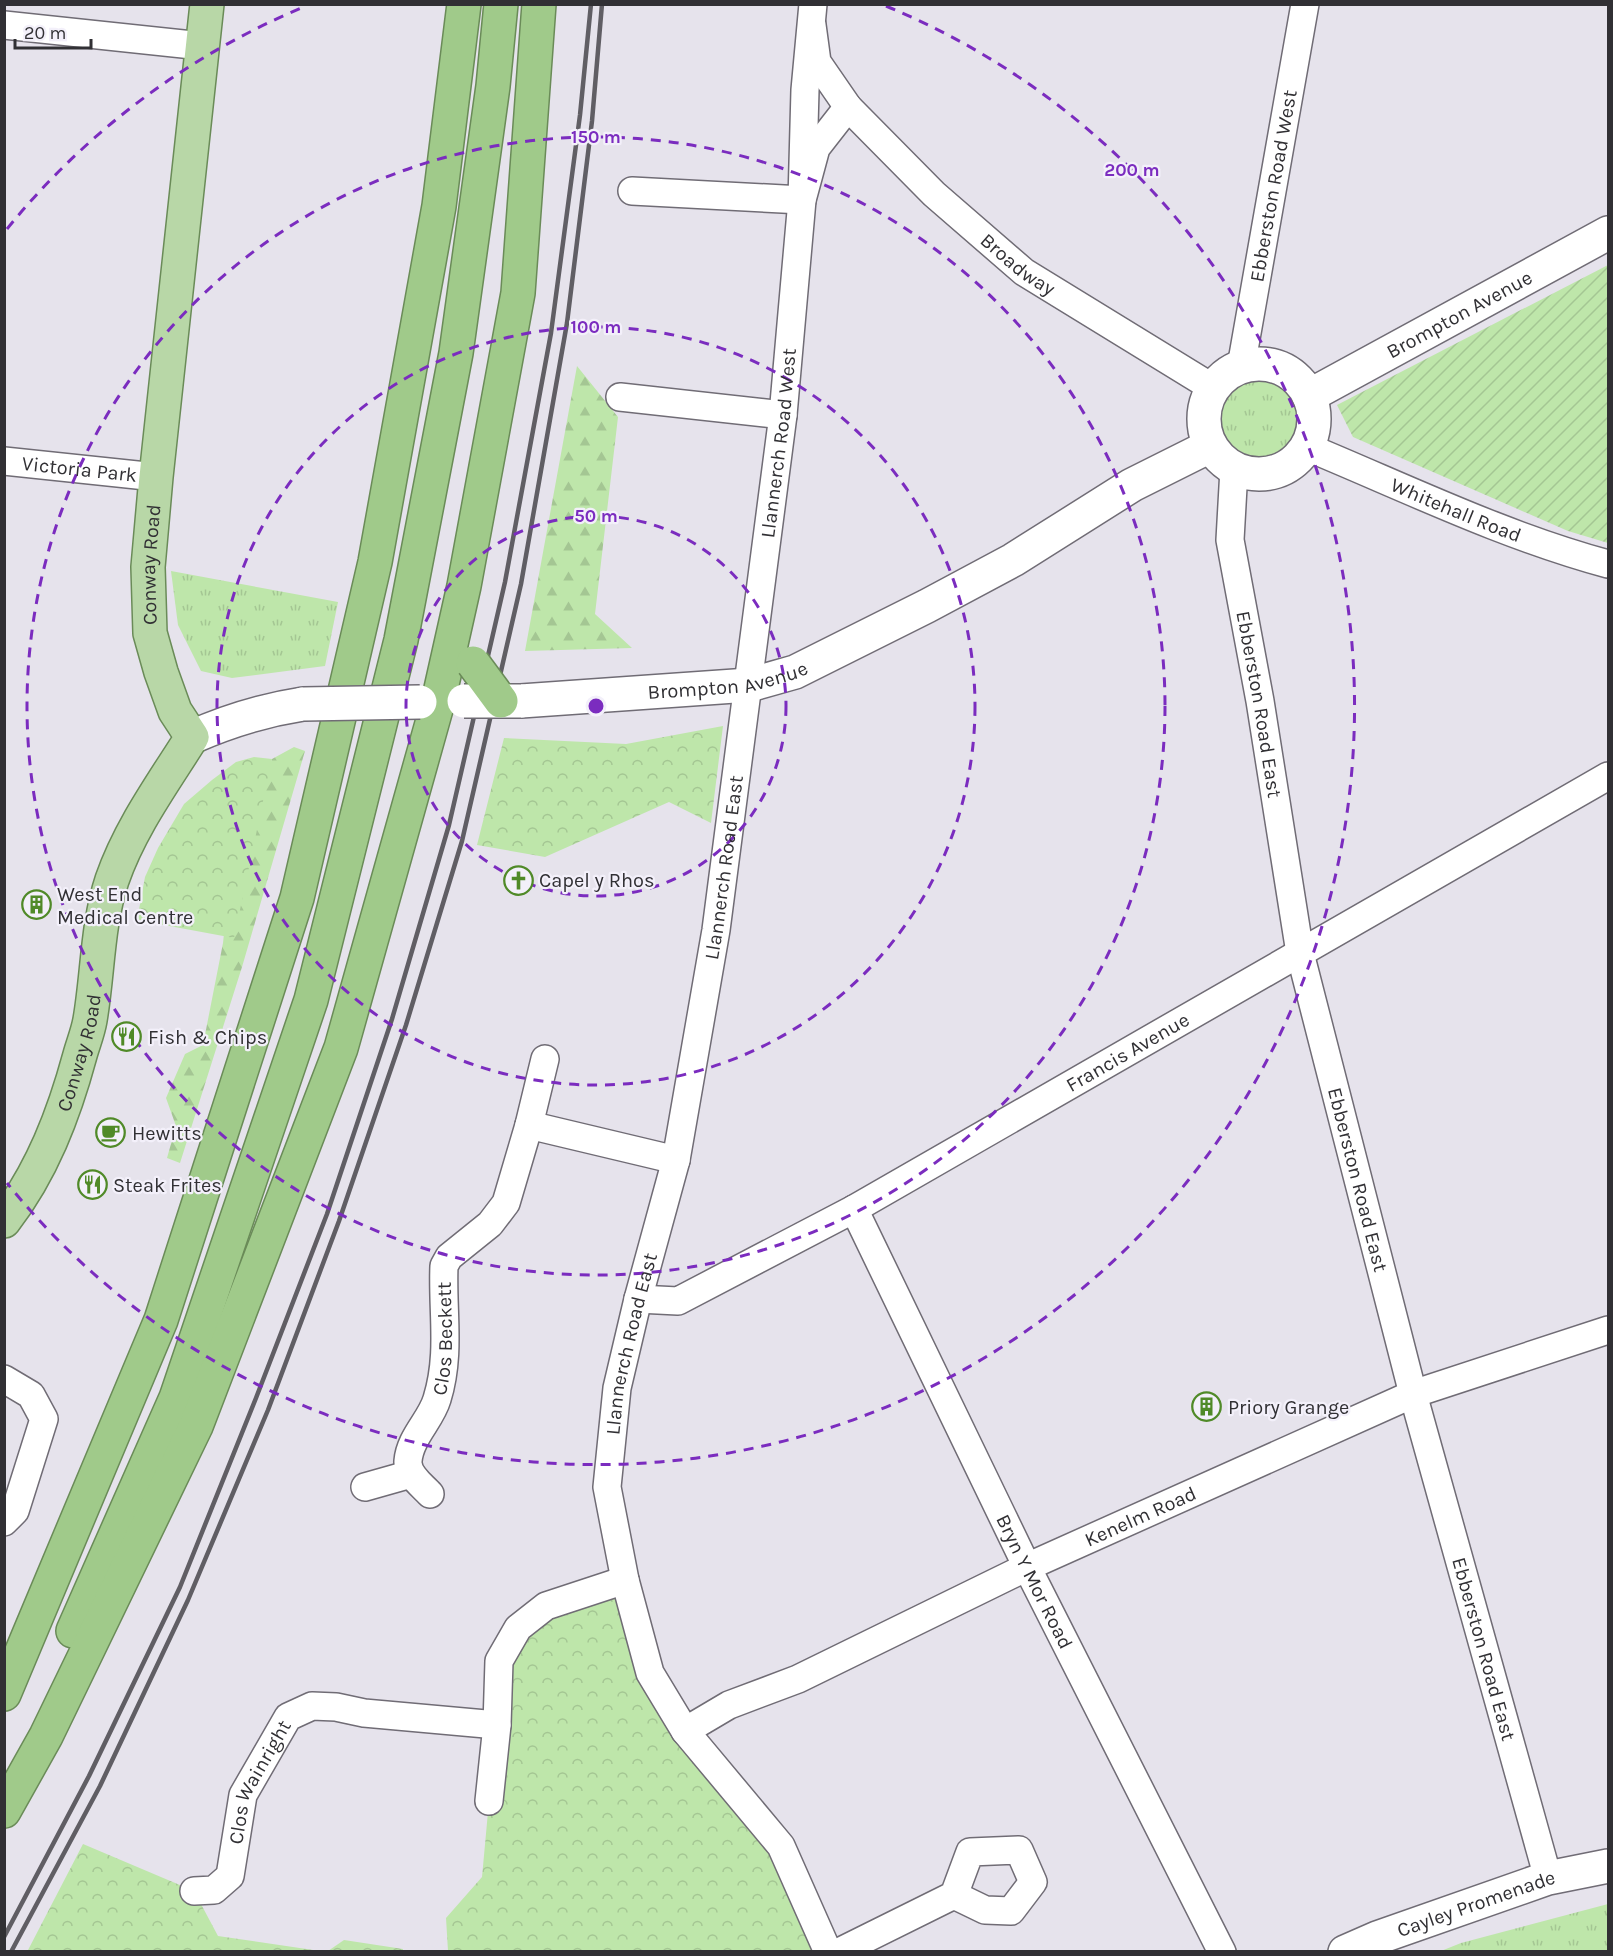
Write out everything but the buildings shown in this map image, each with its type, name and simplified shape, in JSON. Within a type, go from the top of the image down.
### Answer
[{"type":"highway","points":[[4,1695],[161,1320],[297,897],[375,562],[439,206],[464,4]]},
{"type":"highway","points":[[4,1780],[27,1736],[176,1398],[311,1000],[401,640],[456,353],[493,86],[501,4]]},
{"type":"highway","points":[[4,1811],[46,1736],[200,1415],[341,1048],[441,701],[464,586],[518,293],[539,4]]},
{"type":"highway","points":[[464,586],[465,637],[473,663],[511,701]]},
{"type":"main road","name":"Conway Road","points":[[4,1221],[15,1208],[38,1169],[58,1125],[74,1077],[90,1021],[101,927],[112,880],[140,818],[192,737],[175,711],[150,633],[148,567],[207,4]]},
{"type":"main road","name":"Brompton Avenue","points":[[1309,396],[1608,233]]},
{"type":"main road","points":[[1261,364],[1284,370],[1300,382],[1313,407],[1314,422],[1307,447],[1298,458],[1273,473],[1257,475],[1234,469],[1220,459],[1210,446],[1203,425],[1204,414],[1213,388],[1222,378],[1241,367],[1261,364]]},
{"type":"main road","name":"Brompton Avenue","points":[[192,737],[273,709],[303,704],[511,701],[749,685],[795,672],[1013,560],[1132,484],[1210,446]]},
{"type":"main road","name":"Cayley Promenade","points":[[1346,1952],[1377,1938],[1548,1878],[1608,1866]]},
{"type":"street","name":"Ebberston Road West","points":[[1241,367],[1305,4]]},
{"type":"street","name":"Llannerch Road West","points":[[802,200],[816,148],[848,107],[817,62],[813,15]]},
{"type":"street","name":"Llannerch Road West","points":[[749,685],[783,415],[802,200],[805,90],[813,15]]},
{"type":"street","points":[[4,25],[202,46]]},
{"type":"street","name":"Broadway","points":[[848,107],[934,194],[1024,272],[1213,388]]},
{"type":"street","points":[[632,191],[802,200]]},
{"type":"street","points":[[620,397],[783,415]]},
{"type":"street","name":"Whitehall Road","points":[[1307,447],[1485,523],[1572,554],[1608,564]]},
{"type":"street","name":"Victoria Park","points":[[4,461],[156,477]]},
{"type":"street","name":"Ebberston Road East","points":[[1234,469],[1230,540],[1260,700],[1300,953],[1413,1394],[1548,1878]]},
{"type":"street","name":"Llannerch Road East","points":[[749,685],[716,930],[676,1160],[638,1299],[617,1388],[607,1487],[625,1580],[650,1673],[685,1731],[781,1846],[828,1952]]},
{"type":"street","name":"Francis Avenue","points":[[638,1299],[678,1301],[854,1209],[1608,776]]},
{"type":"street","name":"Clos Beckett","points":[[411,1474],[408,1462],[413,1443],[437,1401],[445,1366],[444,1266],[449,1257],[490,1224],[506,1203],[529,1125],[545,1059]]},
{"type":"street","points":[[529,1125],[676,1160]]},
{"type":"street","name":"Bryn Y Mor Road","points":[[854,1209],[1027,1567],[1222,1952]]},
{"type":"street","name":"Kenelm Road","points":[[685,1731],[729,1705],[798,1679],[1027,1567],[1413,1394],[1608,1330]]},
{"type":"street","points":[[4,1378],[31,1395],[44,1419],[15,1511],[4,1522]]},
{"type":"street","points":[[366,1487],[411,1474],[430,1494]]},
{"type":"street","points":[[489,1801],[497,1725],[499,1661],[518,1628],[546,1606],[625,1580]]},
{"type":"street","name":"Clos Wainright","points":[[194,1892],[214,1890],[230,1876],[243,1795],[288,1717],[312,1706],[497,1725]]},
{"type":"street","points":[[839,1952],[954,1895]]},
{"type":"green space","points":[[1608,265],[1608,543],[1568,531],[1353,437],[1337,405]]},
{"type":"green space","points":[[577,366],[618,417],[595,614],[632,648],[525,651]]},
{"type":"green space","points":[[1257,379],[1272,382],[1285,391],[1294,404],[1297,419],[1294,434],[1285,447],[1272,456],[1257,459],[1242,456],[1229,447],[1220,434],[1217,419],[1220,404],[1229,391],[1242,382]]},
{"type":"green space","points":[[171,571],[338,602],[325,666],[232,678],[201,671],[178,625]]},
{"type":"green space","points":[[723,726],[711,823],[669,802],[545,857],[477,845],[504,738],[626,744]]},
{"type":"green space","points":[[294,747],[305,751],[242,967],[180,1163],[167,1158],[176,1126],[166,1098],[185,1054],[203,1045],[223,943],[227,906],[245,830],[272,759]]},
{"type":"green space","points":[[254,757],[272,759],[234,938],[137,920],[145,877],[158,848],[184,804],[236,762]]},
{"type":"green space","points":[[625,1580],[650,1673],[781,1846],[828,1951],[448,1951],[446,1918],[482,1877],[489,1801],[518,1628]]},
{"type":"green space","points":[[83,1844],[194,1891],[218,1936],[320,1951],[27,1952]]},
{"type":"green space","points":[[1608,1904],[1608,1951],[1441,1951],[1461,1943]]},
{"type":"green space","points":[[344,1940],[403,1949],[403,1951],[328,1951]]},
{"type":"railway","points":[[4,1937],[89,1776],[180,1587],[327,1214],[392,1019],[449,825],[505,582],[551,333],[580,115],[591,4]]},
{"type":"railway","points":[[11,1952],[100,1786],[188,1600],[268,1410],[339,1221],[406,1025],[462,841],[521,584],[567,323],[592,121],[602,4]]},
{"type":"place","name":"Capel y Rhos","points":[[518,880]]},
{"type":"place","name":"West End Medical Centre","points":[[36,905]]},
{"type":"place","name":"Fish & Chips","points":[[127,1037]]},
{"type":"place","name":"Hewitts","points":[[111,1133]]},
{"type":"place","name":"Steak Frites","points":[[92,1185]]},
{"type":"place","name":"Priory Grange","points":[[1207,1407]]}]
